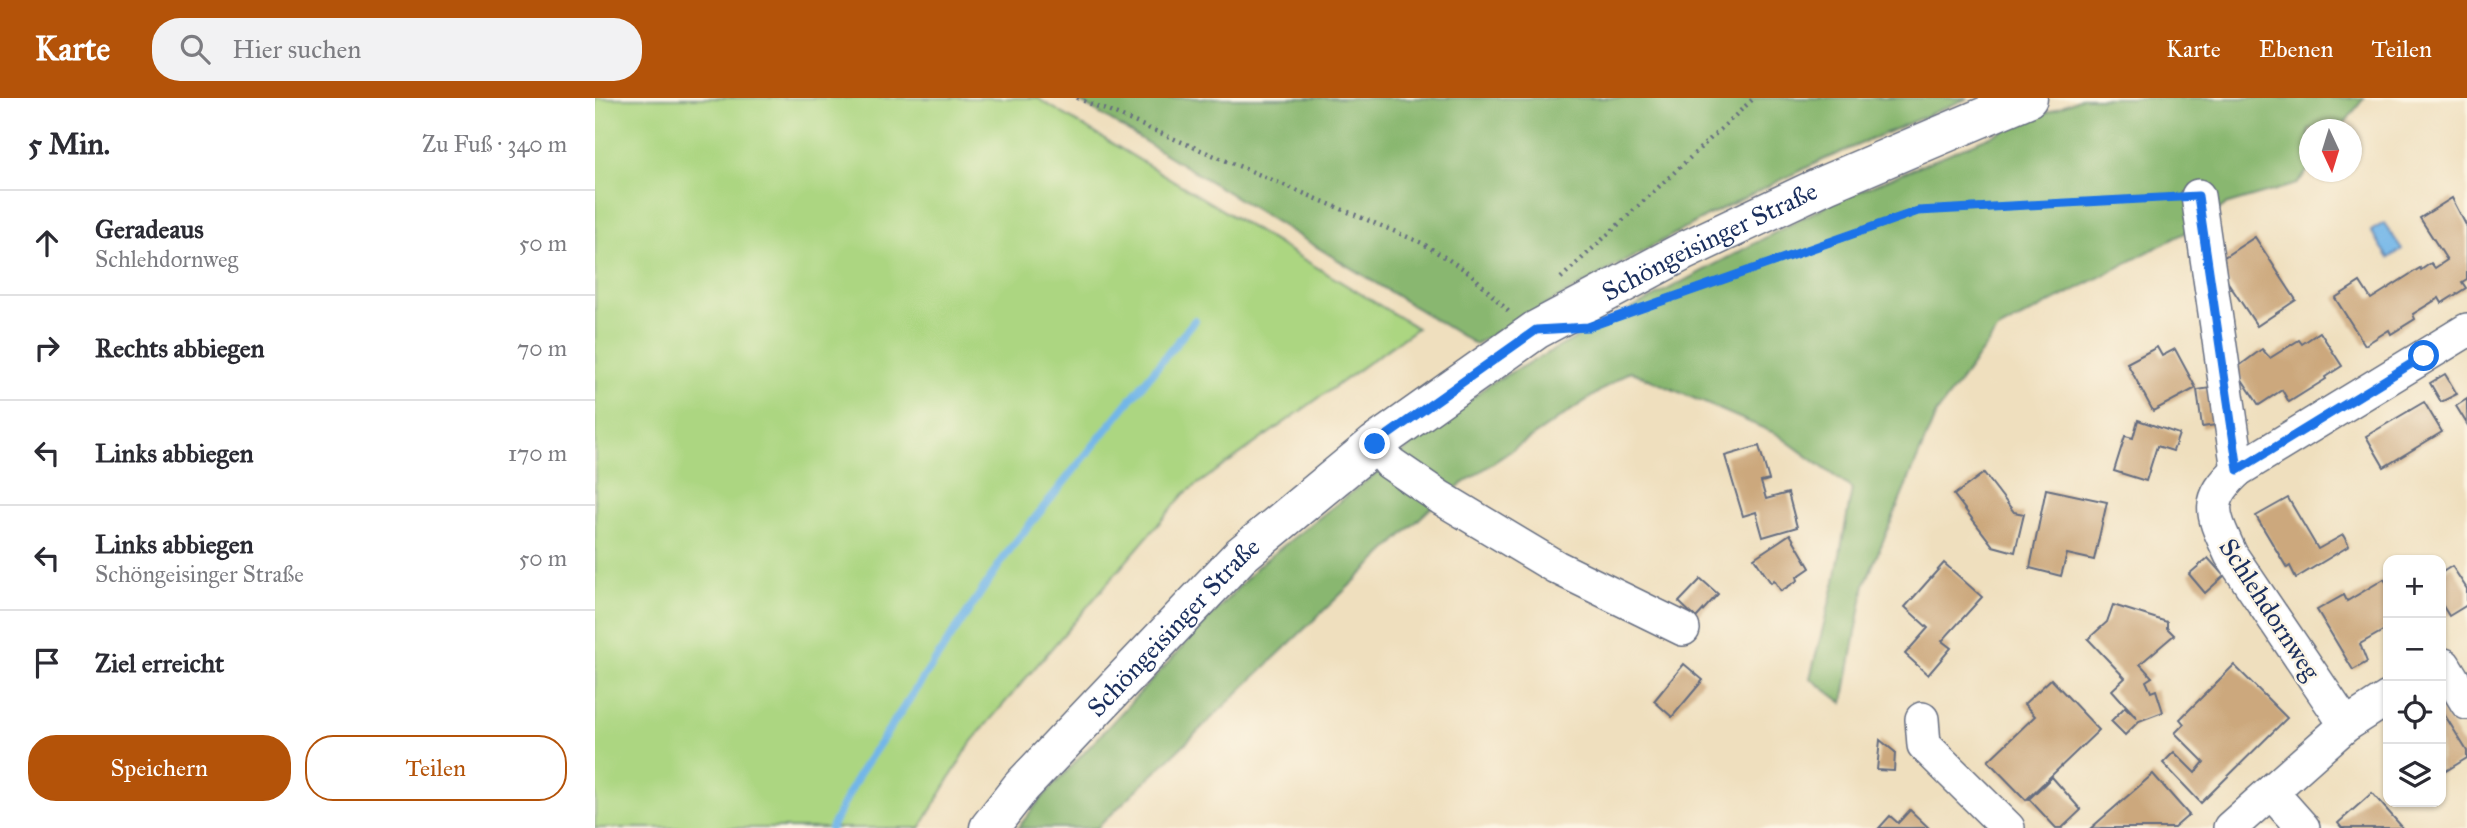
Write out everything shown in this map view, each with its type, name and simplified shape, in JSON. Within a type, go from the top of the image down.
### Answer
[{"type":"main road","name":"Schöngeisinger Straße","points":[[989,828],[1021,787],[1241,555],[1375,444],[1536,330],[1684,251],[1826,184],[2028,98]]},
{"type":"street","points":[[2198,196],[2238,470]]},
{"type":"street","name":"Schlehdornweg","points":[[2346,725],[2245,578],[2220,532],[2214,511],[2215,498],[2220,488],[2238,470],[2467,330]]},
{"type":"street","points":[[1375,444],[1390,463],[1441,498],[1556,567],[1683,629]]},
{"type":"street","points":[[2451,661],[2467,703]]},
{"type":"street","points":[[2230,828],[2346,725],[2383,701]]},
{"type":"street","points":[[1922,719],[1924,745],[2008,828]]},
{"type":"street","points":[[2271,792],[2303,828]]},
{"type":"path","points":[[1077,98],[1422,243],[1470,273],[1517,318],[1536,330]]},
{"type":"path","points":[[1557,282],[1754,98]]},
{"type":"path","points":[[1667,299],[1918,211],[2198,196]]},
{"type":"green space","points":[[595,98],[1037,98],[1417,328],[1184,494],[972,741],[920,828],[595,828]]},
{"type":"green space","points":[[1074,98],[1968,98],[1818,162],[1709,215],[1475,344]]},
{"type":"green space","points":[[2081,98],[2364,98],[2348,119],[2299,119],[2297,184],[2225,205],[2198,226],[1998,330],[1936,414],[1865,584],[1843,703],[1810,678],[1835,581],[1852,489],[1777,434],[1630,371],[1441,498],[1097,828],[1018,828],[1040,800],[1259,565],[1491,383],[1829,204]]},
{"type":"water","points":[[2384,223],[2402,249],[2389,258],[2371,231]]},
{"type":"building","points":[[2452,198],[2467,227],[2467,279],[2462,282],[2466,288],[2442,303],[2439,298],[2413,314],[2415,319],[2391,334],[2389,330],[2365,345],[2335,298],[2360,282],[2371,299],[2420,268],[2421,270],[2431,263],[2435,268],[2447,260],[2420,218]]},
{"type":"building","points":[[2255,237],[2296,300],[2257,326],[2215,263]]},
{"type":"building","points":[[2320,332],[2342,366],[2289,402],[2282,390],[2259,405],[2235,369],[2262,349],[2270,358],[2299,340],[2302,344]]},
{"type":"building","points":[[2157,347],[2162,356],[2175,349],[2196,388],[2153,411],[2127,363]]},
{"type":"building","points":[[2445,374],[2457,394],[2441,402],[2430,383]]},
{"type":"building","points":[[2218,387],[2223,424],[2202,427],[2197,390]]},
{"type":"building","points":[[2467,399],[2467,424],[2456,406]]},
{"type":"building","points":[[2424,402],[2442,432],[2384,467],[2366,436]]},
{"type":"building","points":[[2138,420],[2179,434],[2173,451],[2157,446],[2146,481],[2114,471],[2125,436],[2133,438]]},
{"type":"building","points":[[1759,446],[1769,480],[1761,482],[1766,499],[1788,493],[1797,527],[1763,537],[1756,512],[1743,516],[1725,456]]},
{"type":"building","points":[[1984,473],[2014,512],[2024,514],[2015,552],[1993,546],[1954,495]]},
{"type":"building","points":[[2046,489],[2107,502],[2094,560],[2067,554],[2061,576],[2030,568]]},
{"type":"building","points":[[2288,498],[2318,549],[2343,535],[2349,546],[2296,578],[2290,566],[2287,568],[2256,516]]},
{"type":"building","points":[[1790,534],[1810,568],[1781,591],[1774,580],[1771,583],[1754,558]]},
{"type":"building","points":[[2208,558],[2224,576],[2205,593],[2189,574]]},
{"type":"building","points":[[1944,563],[1982,597],[1942,641],[1951,648],[1928,675],[1905,654],[1928,628],[1905,607]]},
{"type":"building","points":[[2452,566],[2467,589],[2467,605],[2449,616],[2446,611],[2446,570]]},
{"type":"building","points":[[1701,579],[1718,594],[1696,618],[1679,602]]},
{"type":"building","points":[[2383,580],[2383,631],[2360,644],[2367,662],[2353,670],[2317,610],[2344,595],[2347,601]]},
{"type":"building","points":[[2113,605],[2167,622],[2167,628],[2174,635],[2140,664],[2152,677],[2146,681],[2151,692],[2156,690],[2163,712],[2139,721],[2125,735],[2111,721],[2125,707],[2137,718],[2112,690],[2125,678],[2088,639],[2107,622]]},
{"type":"building","points":[[1684,664],[1703,680],[1672,717],[1654,701]]},
{"type":"building","points":[[2234,665],[2287,718],[2201,803],[2163,763],[2174,752],[2195,773],[2204,762],[2175,733],[2184,724],[2180,719]]},
{"type":"building","points":[[2051,679],[2099,730],[2026,800],[1988,761],[2035,716],[2024,704]]},
{"type":"building","points":[[2446,717],[2467,751],[2467,758],[2446,771]]},
{"type":"building","points":[[1880,740],[1895,752],[1894,771],[1877,770]]},
{"type":"building","points":[[2153,774],[2189,815],[2174,828],[2091,828]]},
{"type":"building","points":[[2052,777],[2081,810],[2062,828],[2056,828],[2029,799]]},
{"type":"building","points":[[2372,793],[2403,828],[2342,828],[2338,823]]},
{"type":"building","points":[[1910,810],[1929,828],[1879,828],[1890,816],[1898,823]]},
{"type":"waterway","points":[[831,828],[859,774],[1010,549],[1195,320]]},
{"type":"route","points":[[1375,444],[1536,330],[1588,327],[1918,211],[2198,196],[2238,470],[2424,356]]}]
